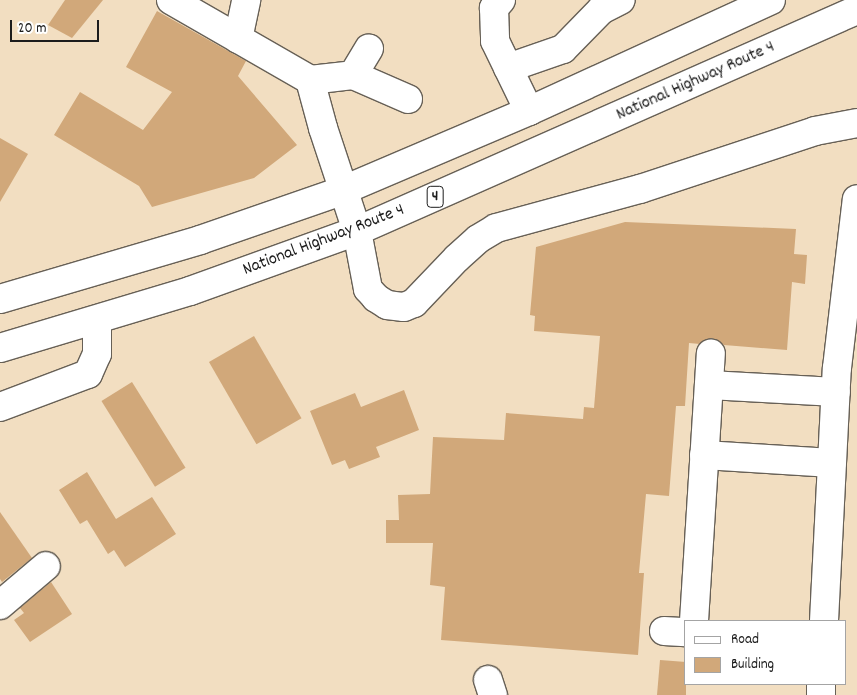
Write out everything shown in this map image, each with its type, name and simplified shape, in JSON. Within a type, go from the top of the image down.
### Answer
[{"type":"main road","points":[[171,0],[310,80],[353,75],[408,99]]},
{"type":"main road","points":[[238,39],[246,0]]},
{"type":"main road","points":[[501,0],[494,8],[495,41],[528,111]]},
{"type":"main road","points":[[508,68],[563,49],[601,10],[621,0]]},
{"type":"main road","points":[[0,299],[200,240],[344,190],[528,111],[772,0]]},
{"type":"main road","name":"National Highway Route 4","points":[[0,348],[190,291],[358,232],[856,14]]},
{"type":"main road","points":[[353,75],[369,48]]},
{"type":"main road","points":[[310,80],[323,128],[358,232],[368,289],[376,298],[387,305],[404,306],[414,303],[457,258],[478,239],[496,228],[640,189],[815,131],[857,123]]},
{"type":"main road","points":[[824,620],[836,392],[857,198]]},
{"type":"main road","points":[[0,407],[88,374],[97,354],[97,320]]},
{"type":"main road","points":[[694,620],[711,354]]},
{"type":"main road","points":[[709,385],[836,392]]},
{"type":"main road","points":[[704,455],[832,462]]},
{"type":"main road","points":[[0,605],[46,566]]},
{"type":"building","points":[[65,0],[103,0],[72,38],[48,25]]},
{"type":"building","points":[[157,11],[246,61],[238,76],[297,145],[254,178],[152,207],[139,186],[54,135],[80,92],[143,130],[172,92],[126,67]]},
{"type":"building","points":[[0,138],[28,154],[0,202]]},
{"type":"building","points":[[625,222],[796,229],[794,254],[807,255],[805,284],[792,282],[787,350],[724,345],[712,338],[700,344],[689,343],[685,406],[676,406],[669,496],[646,494],[639,573],[644,573],[638,655],[441,640],[445,587],[430,585],[433,543],[386,543],[386,520],[399,520],[398,495],[430,494],[433,437],[504,440],[506,413],[583,419],[584,407],[594,408],[600,336],[534,331],[535,316],[530,315],[536,247]]},
{"type":"building","points":[[254,336],[302,418],[256,444],[209,362]]},
{"type":"building","points":[[132,382],[186,468],[155,487],[101,401]]},
{"type":"building","points":[[404,390],[419,430],[376,447],[380,457],[349,469],[345,460],[332,465],[310,411],[355,393],[361,407]]},
{"type":"building","points":[[87,472],[116,519],[152,497],[176,534],[125,567],[114,550],[108,554],[87,520],[80,524],[59,490]]},
{"type":"building","points":[[0,512],[32,558],[2,582],[0,579]]},
{"type":"building","points":[[51,582],[72,614],[30,642],[14,620],[24,613],[20,608]]},
{"type":"building","points":[[660,660],[684,662],[686,695],[657,695]]}]
